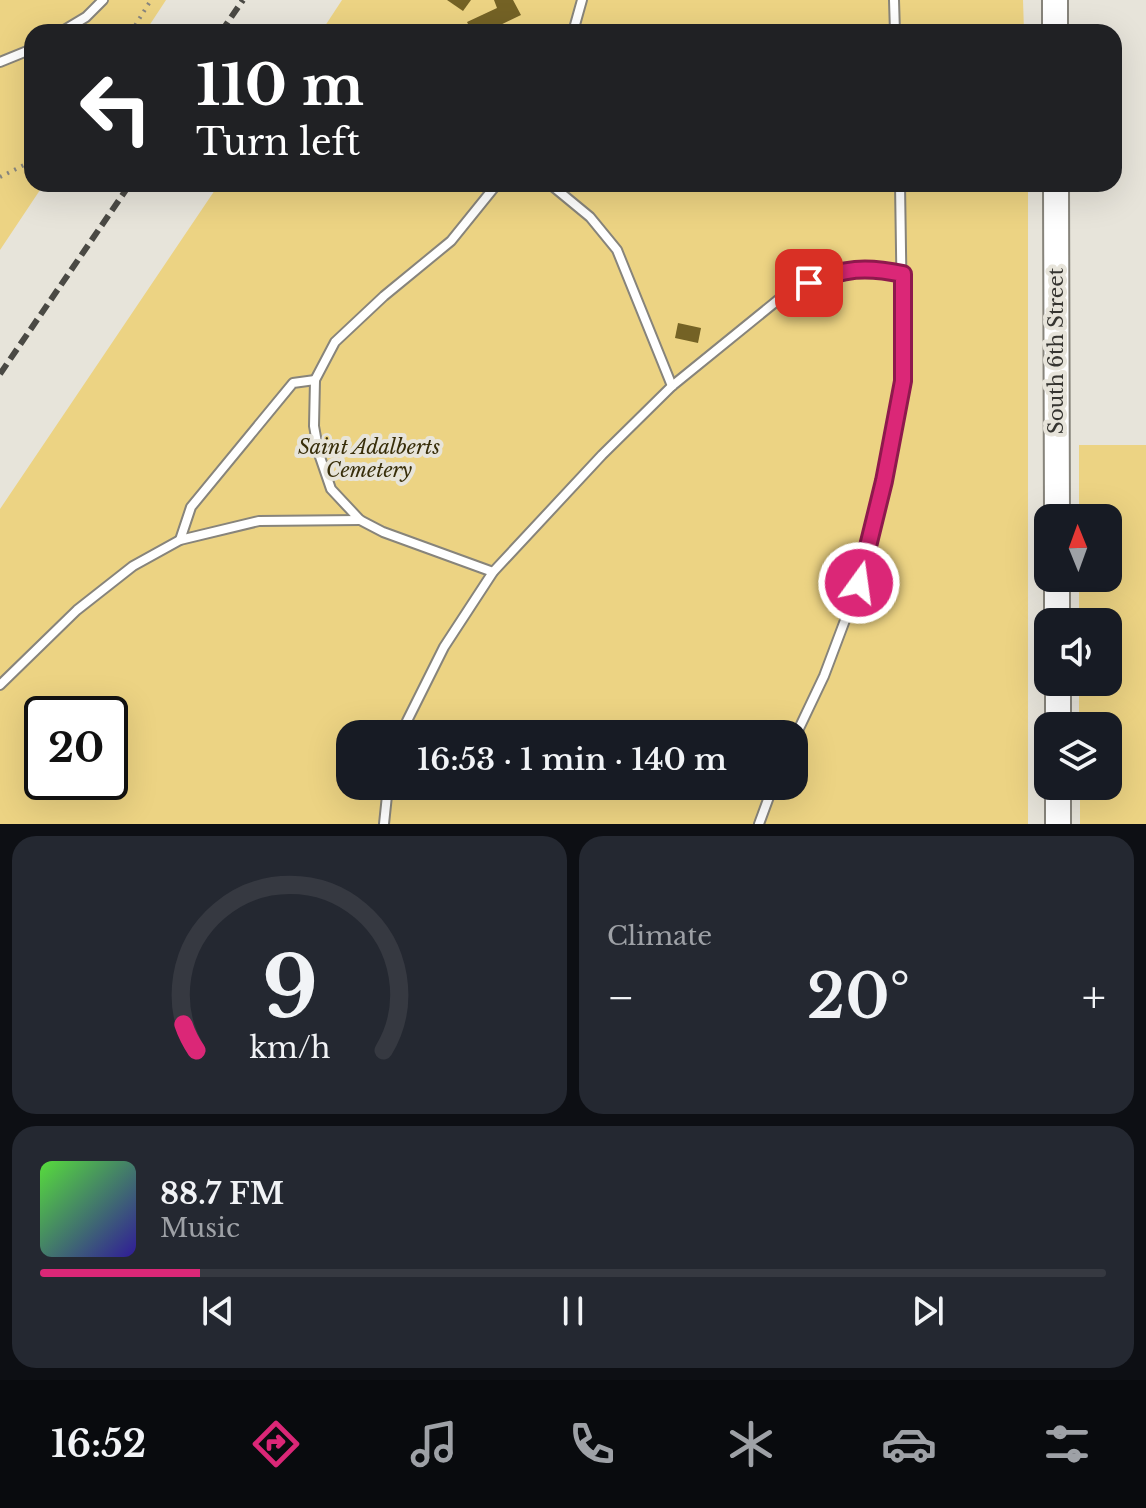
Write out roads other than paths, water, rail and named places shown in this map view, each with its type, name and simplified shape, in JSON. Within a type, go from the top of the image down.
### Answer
[{"type":"street","points":[[1055,0],[1055,24]]},
{"type":"street","name":"South 6th Street","points":[[1056,192],[1057,504]]},
{"type":"street","points":[[1058,800],[1058,824]]},
{"type":"lane","points":[[74,24],[103,0]]},
{"type":"lane","points":[[575,24],[582,0]]},
{"type":"lane","points":[[894,0],[895,24]]},
{"type":"lane","points":[[0,62],[24,52]]},
{"type":"lane","points":[[491,192],[451,241],[384,296],[335,342],[315,380],[314,426],[319,454],[331,489],[360,520],[383,532],[493,572]]},
{"type":"lane","points":[[560,192],[590,217],[617,250],[672,386]]},
{"type":"lane","points":[[803,720],[824,676],[859,583],[884,481],[903,381],[900,192]]},
{"type":"lane","points":[[408,720],[444,647],[493,572],[602,455],[672,386],[789,291],[829,275],[870,267],[903,274]]},
{"type":"lane","points":[[180,540],[191,507],[293,383],[315,380]]},
{"type":"lane","points":[[0,685],[77,610],[133,566],[180,540],[259,521],[360,520]]},
{"type":"lane","points":[[384,824],[387,800]]},
{"type":"lane","points":[[759,824],[768,800]]},
{"type":"railway","points":[[226,24],[243,0]]},
{"type":"railway","points":[[0,374],[125,192]]},
{"type":"park label","name":"Saint Adalberts Cemetery","points":[[369,458]]}]
